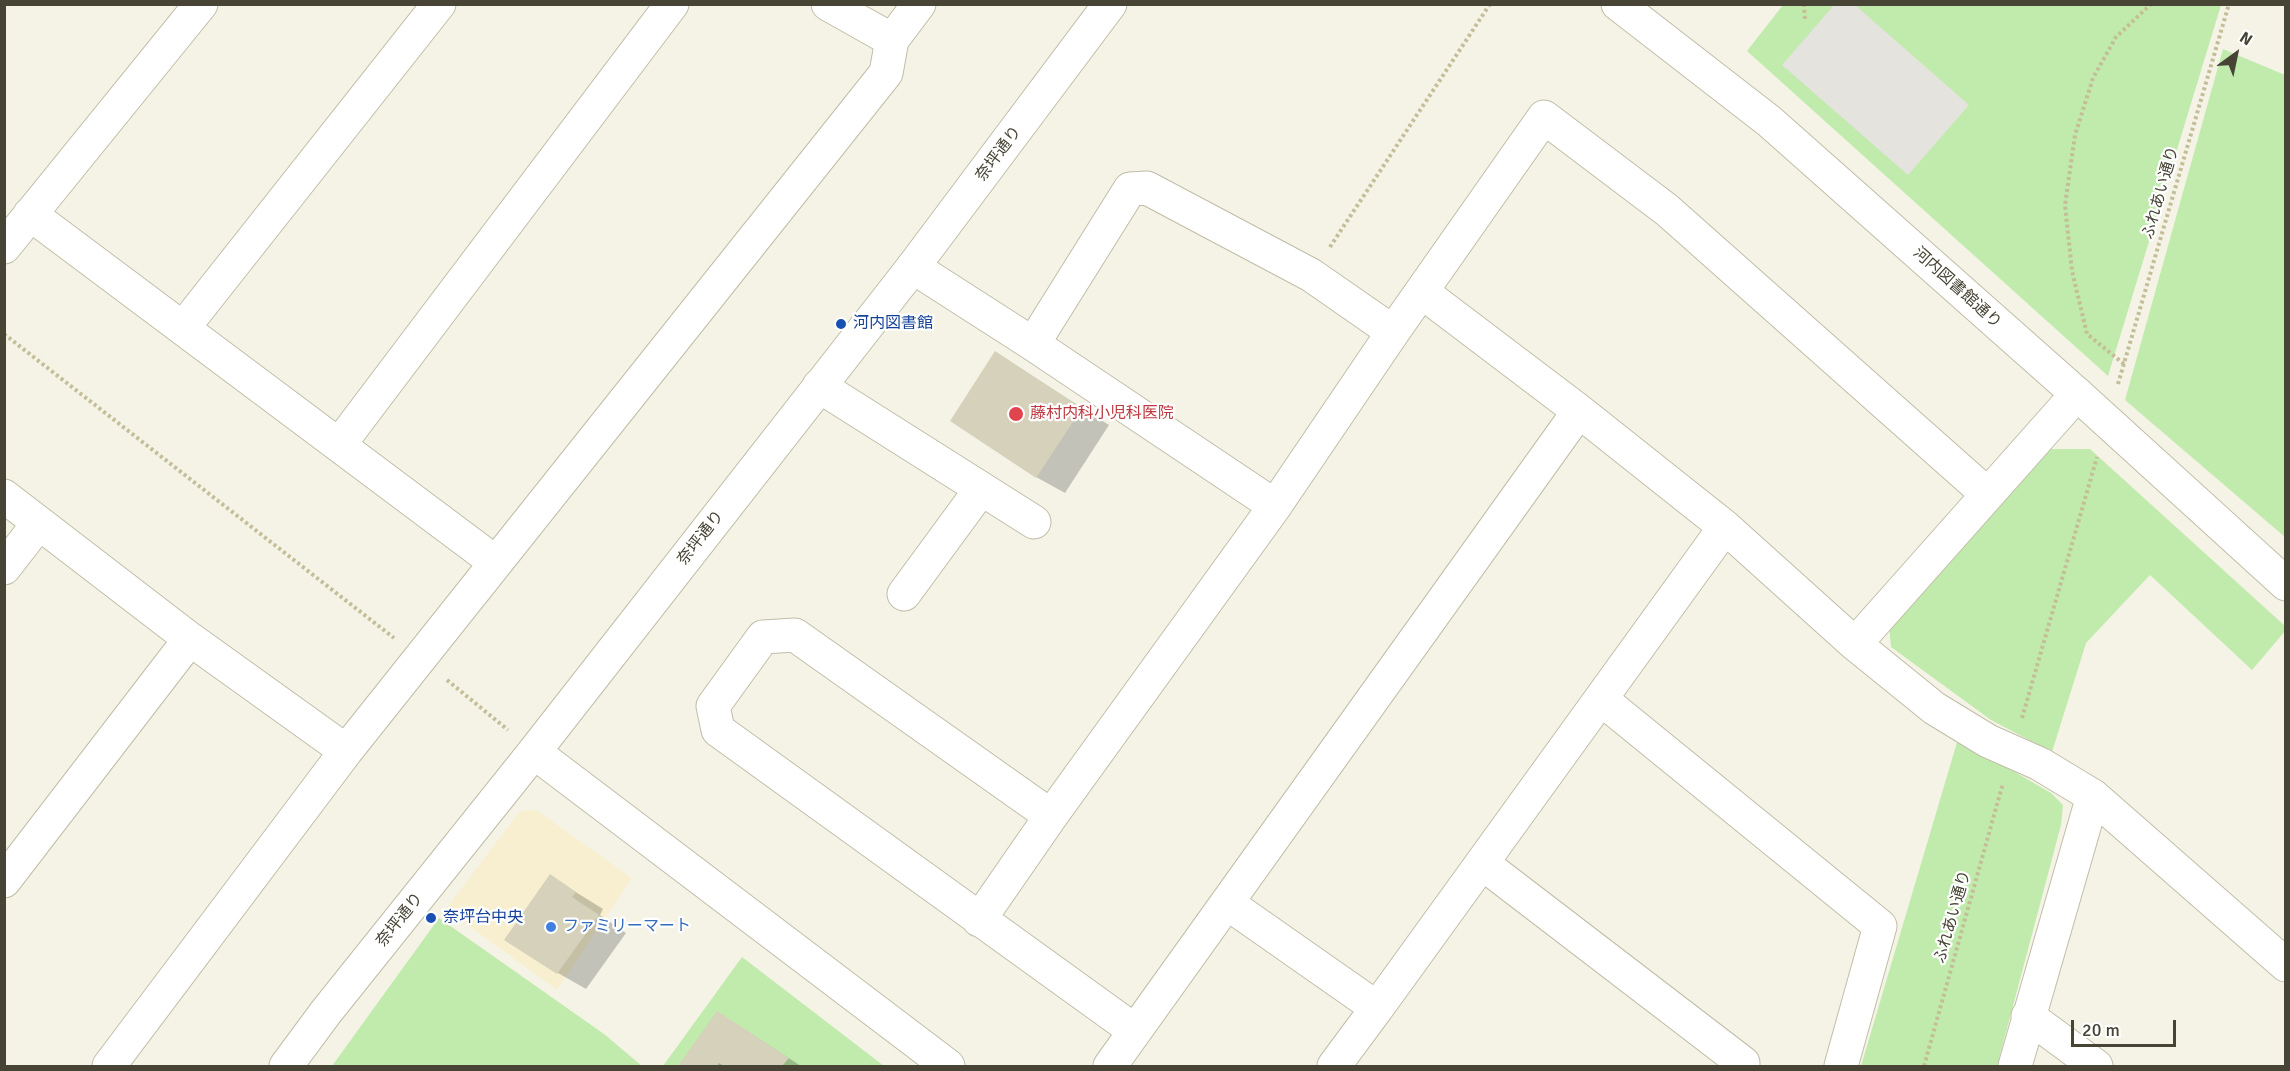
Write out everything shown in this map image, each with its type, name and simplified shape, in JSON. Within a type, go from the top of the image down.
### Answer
[{"type":"street","points":[[4,247],[201,4]]},
{"type":"street","points":[[183,328],[439,4]]},
{"type":"street","points":[[339,445],[672,4]]},
{"type":"street","points":[[828,4],[892,40]]},
{"type":"street","points":[[109,1066],[419,657],[886,73],[892,40],[919,4]]},
{"type":"street","name":"奈坪通り","points":[[286,1066],[326,1012],[534,752],[913,267],[1110,4]]},
{"type":"street","name":"河内図書館通り","points":[[1618,4],[1768,121],[2077,394],[2286,584]]},
{"type":"street","points":[[979,920],[1051,816],[1275,506],[1393,332],[1544,117],[1666,210],[1987,494]]},
{"type":"street","points":[[1033,344],[1130,189],[1147,188],[1311,275],[1393,332]]},
{"type":"street","points":[[30,214],[495,562]]},
{"type":"street","points":[[913,267],[1033,344],[1275,506]]},
{"type":"street","points":[[1422,292],[1579,411],[1725,527],[1855,644],[1934,708],[1988,741],[2040,764],[2093,796],[2286,965]]},
{"type":"street","points":[[819,386],[1034,522]]},
{"type":"street","points":[[1855,644],[2077,394]]},
{"type":"street","points":[[1110,1066],[1579,411]]},
{"type":"street","points":[[904,594],[981,489]]},
{"type":"street","points":[[4,496],[190,639],[346,751]]},
{"type":"street","points":[[4,568],[39,523]]},
{"type":"street","points":[[1334,1066],[1725,527]]},
{"type":"street","points":[[1051,816],[795,635],[763,637],[713,706],[718,730],[1135,1031]]},
{"type":"street","points":[[4,881],[190,639]]},
{"type":"street","points":[[1601,699],[1880,926],[1840,1066]]},
{"type":"street","points":[[534,752],[948,1066]]},
{"type":"street","points":[[2015,1066],[2093,796]]},
{"type":"street","points":[[1482,863],[1743,1063],[1743,1066]]},
{"type":"street","points":[[1227,903],[1377,1008]]},
{"type":"street","points":[[2028,1016],[2096,1066]]},
{"type":"path","points":[[1311,275],[1490,4]]},
{"type":"path","points":[[1804,4],[1804,20]]},
{"type":"path","points":[[2124,364],[2087,334],[2072,271],[2065,205],[2075,135],[2093,78],[2116,37],[2151,4]]},
{"type":"path","name":"ふれあい通り","points":[[2117,389],[2229,4]]},
{"type":"path","points":[[4,334],[419,657],[534,752]]},
{"type":"path","points":[[2019,728],[2096,460]]},
{"type":"path","name":"ふれあい通り","points":[[1924,1066],[2006,774]]},
{"type":"shaded area","points":[[1834,5],[1855,5],[1969,105],[1908,175],[1782,65]]},
{"type":"shaded area","points":[[536,810],[632,878],[557,990],[446,909],[520,811]]},
{"type":"green space","points":[[1783,5],[2221,5],[2108,376],[1747,51]]},
{"type":"green space","points":[[2223,49],[2285,75],[2285,537],[2125,400]]},
{"type":"green space","points":[[2050,449],[2090,449],[2285,626],[2286,630],[2252,670],[2150,575],[2086,643],[2052,752],[1991,720],[1891,647],[1889,625]]},
{"type":"green space","points":[[1958,739],[2051,793],[2063,805],[2061,825],[1997,1066],[1861,1066]]},
{"type":"green space","points":[[439,918],[604,1034],[642,1066],[332,1066]]},
{"type":"green space","points":[[742,957],[884,1066],[663,1066]]},
{"type":"building","name":"藤村内科小児科医院","points":[[995,351],[1082,408],[1036,478],[950,421]]},
{"type":"building","name":"ファミリーマート","points":[[550,874],[576,892],[572,897],[599,915],[557,974],[504,940]]},
{"type":"building","points":[[717,1011],[789,1058],[782,1066],[724,1066],[719,1063],[717,1066],[678,1066]]},
{"type":"place","name":"河内図書館","points":[[841,324]]},
{"type":"place","name":"藤村内科小児科医院","points":[[1016,414]]},
{"type":"place","name":"奈坪台中央","points":[[431,918]]},
{"type":"place","name":"ファミリーマート","points":[[551,927]]}]
